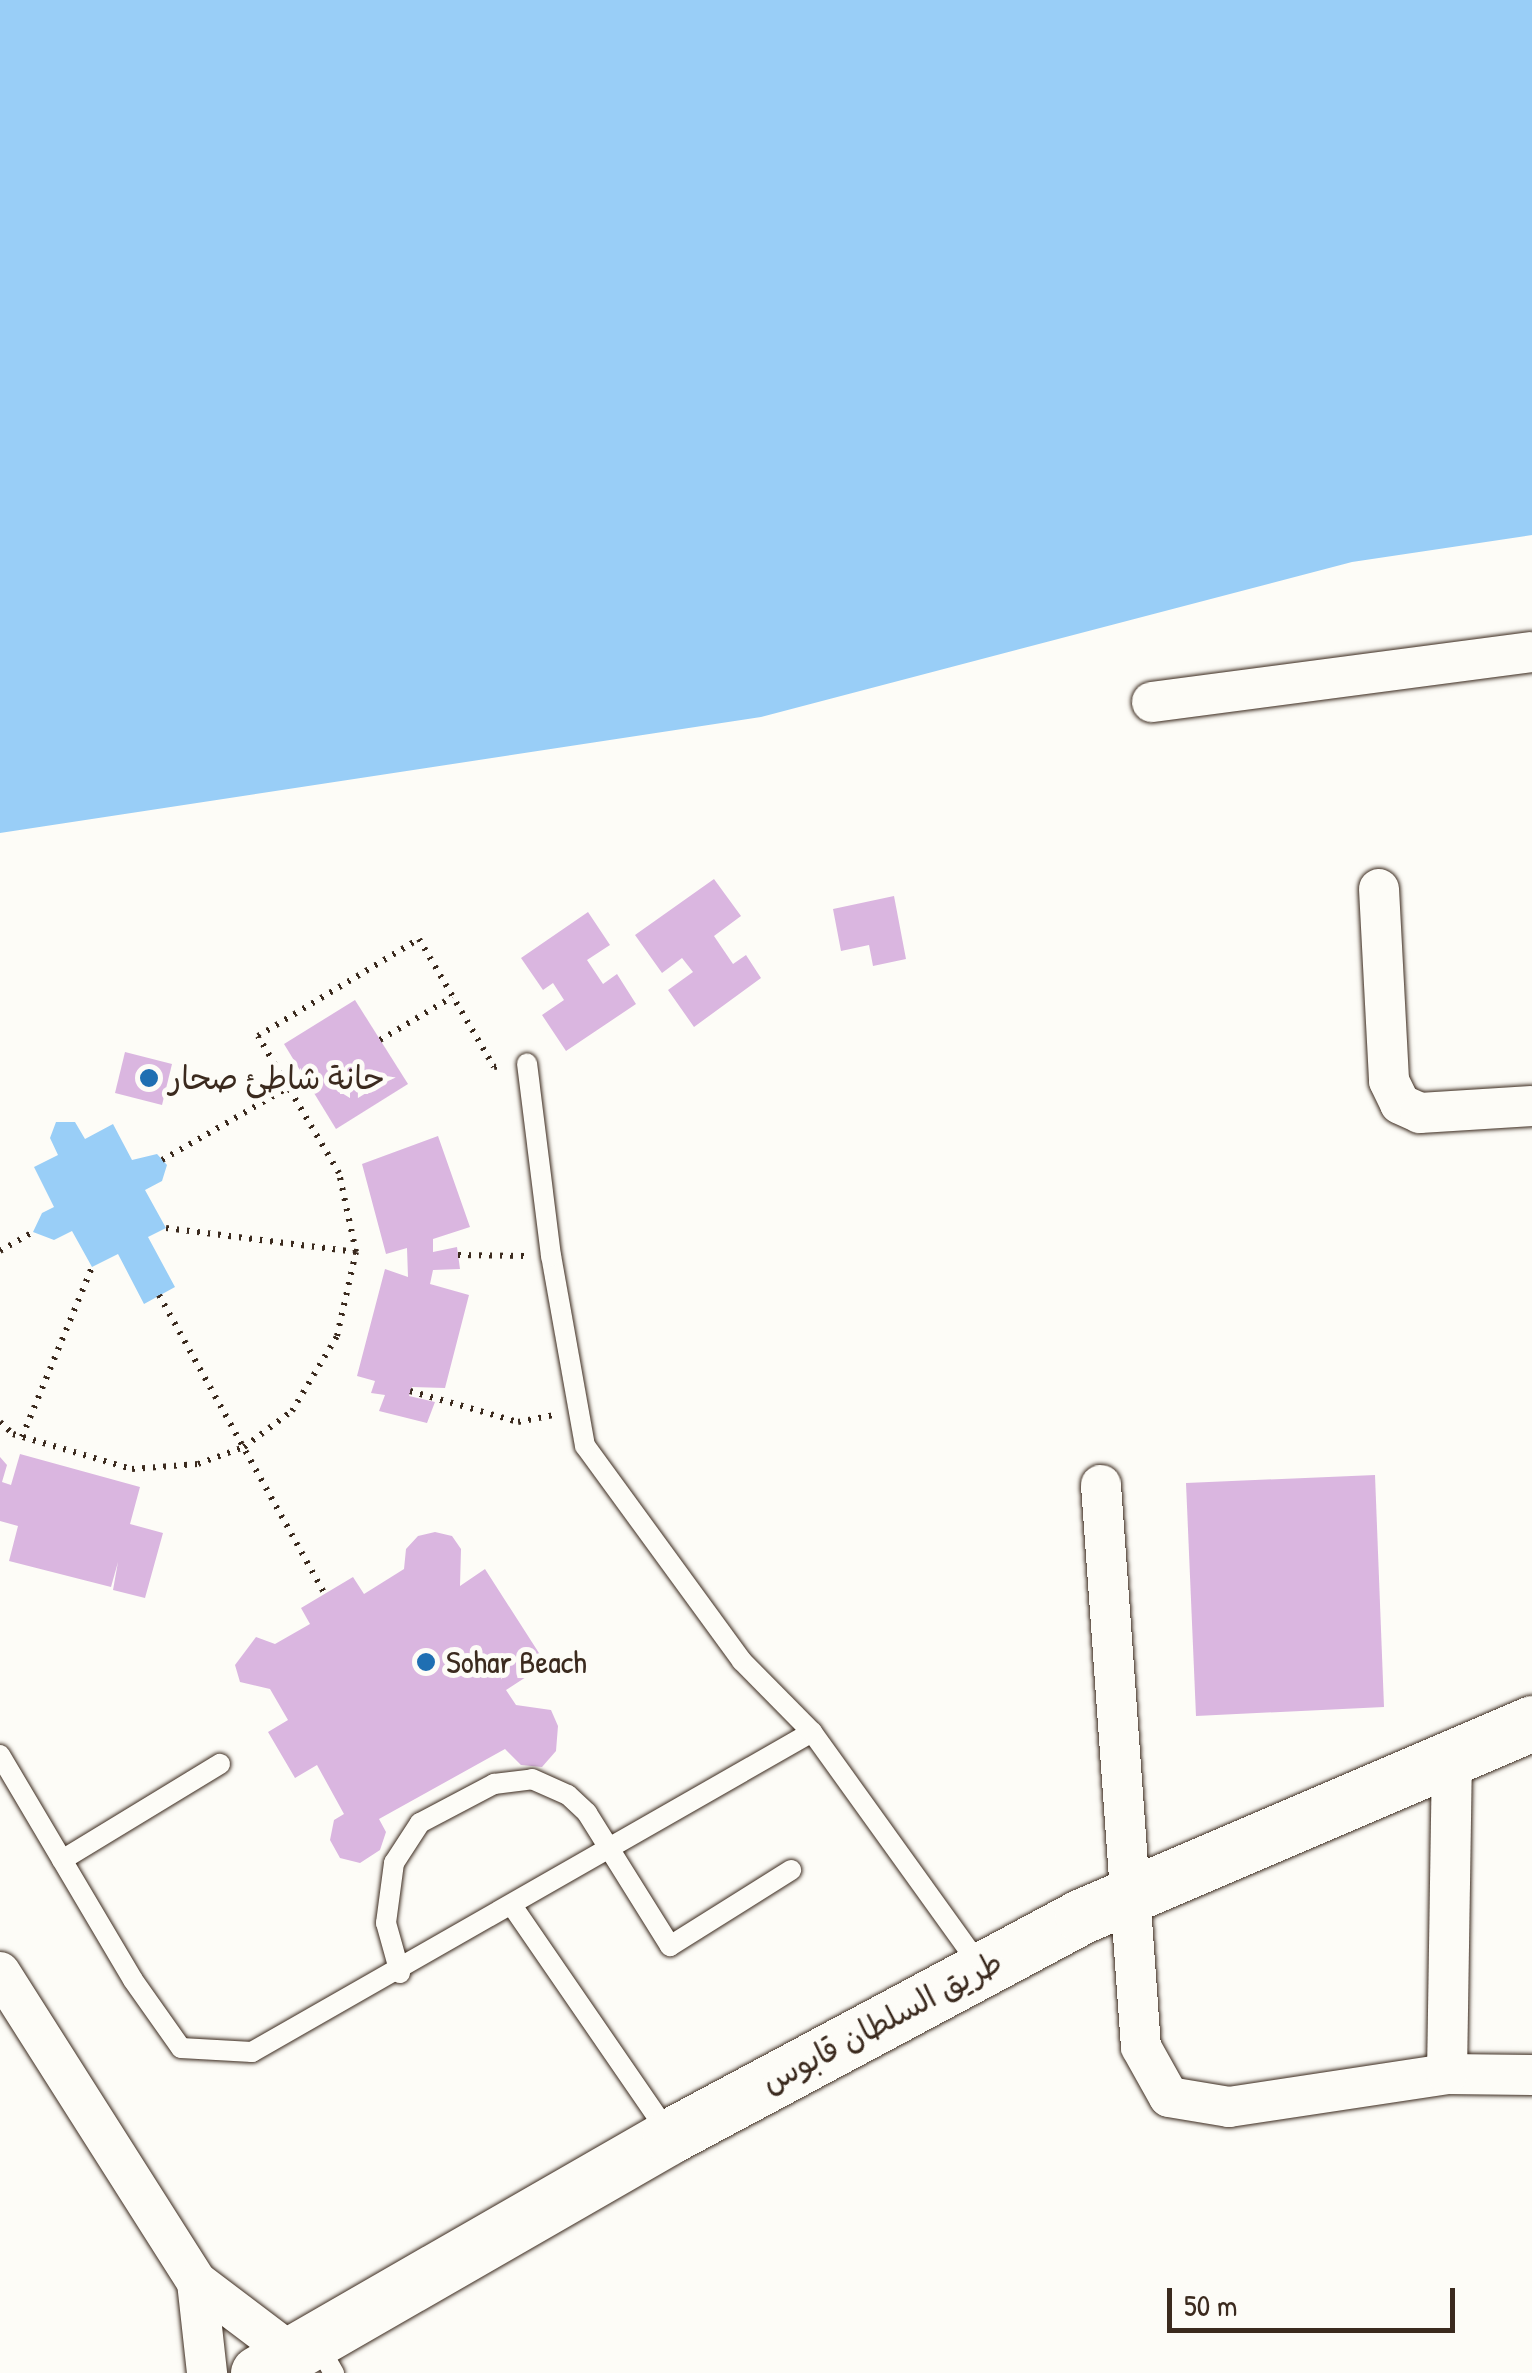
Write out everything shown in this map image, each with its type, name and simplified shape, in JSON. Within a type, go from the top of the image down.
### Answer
[{"type":"main road","name":"طريق السلطان قابوس","points":[[300,2360],[670,2136],[982,1968],[1125,1897],[1532,1723]]},
{"type":"street","points":[[1152,702],[1532,652]]},
{"type":"street","points":[[1379,889],[1389,1082],[1400,1104],[1420,1112],[1532,1106]]},
{"type":"street","points":[[1100,1485],[1125,1897],[1141,2047],[1169,2098],[1229,2107],[1447,2074],[1532,2076]]},
{"type":"street","points":[[1447,2074],[1452,1756]]},
{"type":"street","points":[[0,1972],[197,2282],[300,2360]]},
{"type":"street","points":[[197,2282],[207,2373]]},
{"type":"lane","points":[[528,1063],[552,1256],[586,1446],[742,1661],[812,1732],[982,1968]]},
{"type":"lane","points":[[0,1755],[181,2048],[252,2052],[400,1973],[812,1732]]},
{"type":"lane","points":[[62,1860],[220,1764]]},
{"type":"lane","points":[[400,1973],[386,1922],[394,1863],[420,1823],[460,1797],[532,1779],[568,1795],[610,1847],[670,1946],[791,1870]]},
{"type":"lane","points":[[513,1907],[670,2136]]},
{"type":"path","points":[[0,1422],[22,1436],[132,1469],[198,1464],[244,1447],[292,1411],[337,1336],[356,1252],[340,1173],[258,1036],[419,939],[494,1067],[528,1063]]},
{"type":"path","points":[[380,1040],[452,996]]},
{"type":"path","points":[[162,1160],[289,1087]]},
{"type":"path","points":[[166,1228],[356,1252]]},
{"type":"path","points":[[0,1251],[33,1232]]},
{"type":"path","points":[[458,1256],[552,1256]]},
{"type":"path","points":[[22,1436],[92,1268]]},
{"type":"path","points":[[158,1295],[326,1594]]},
{"type":"path","points":[[410,1391],[518,1422],[579,1410]]},
{"type":"water","points":[[0,0],[1532,0],[1532,535],[1352,562],[761,717],[0,833]]},
{"type":"water","points":[[56,1122],[75,1122],[85,1139],[113,1124],[132,1160],[157,1154],[167,1165],[162,1181],[145,1190],[166,1228],[148,1237],[175,1287],[144,1304],[118,1254],[92,1267],[72,1231],[54,1240],[33,1232],[42,1213],[54,1207],[34,1167],[58,1155],[50,1138]]},
{"type":"building","points":[[714,879],[741,916],[714,936],[733,964],[746,955],[761,978],[694,1027],[668,990],[693,972],[682,958],[662,973],[635,935]]},
{"type":"building","points":[[894,896],[906,959],[873,966],[869,945],[841,951],[833,909]]},
{"type":"building","points":[[588,912],[610,945],[587,960],[603,984],[617,974],[636,1004],[566,1051],[542,1015],[564,1000],[553,983],[543,990],[521,958]]},
{"type":"building","points":[[355,1000],[408,1084],[336,1129],[284,1044]]},
{"type":"building","points":[[125,1052],[172,1064],[162,1105],[115,1093]]},
{"type":"building","points":[[438,1136],[470,1227],[433,1239],[433,1252],[457,1247],[460,1269],[433,1270],[430,1284],[469,1295],[445,1388],[412,1387],[409,1396],[435,1402],[427,1423],[379,1411],[385,1395],[371,1393],[375,1381],[357,1376],[385,1269],[408,1277],[407,1248],[386,1254],[362,1164]]},
{"type":"building","points":[[20,1454],[140,1487],[130,1524],[163,1533],[145,1598],[113,1590],[118,1562],[111,1587],[9,1561],[18,1526],[0,1521],[0,1457],[7,1465],[2,1482],[11,1485]]},
{"type":"building","points":[[1375,1475],[1384,1707],[1196,1716],[1186,1483]]},
{"type":"building","points":[[435,1532],[452,1536],[461,1549],[460,1586],[485,1569],[546,1664],[506,1690],[516,1705],[551,1710],[558,1726],[556,1751],[542,1767],[521,1765],[505,1749],[379,1819],[386,1832],[380,1850],[360,1863],[340,1858],[330,1840],[334,1820],[344,1814],[317,1765],[295,1778],[268,1732],[288,1720],[270,1689],[240,1682],[235,1665],[256,1637],[275,1644],[310,1624],[301,1608],[353,1577],[364,1594],[404,1569],[406,1549],[418,1536]]},
{"type":"place","name":"حانة شاطئ صحار","points":[[149,1078]]},
{"type":"place","name":"Sohar Beach","points":[[426,1662]]}]
